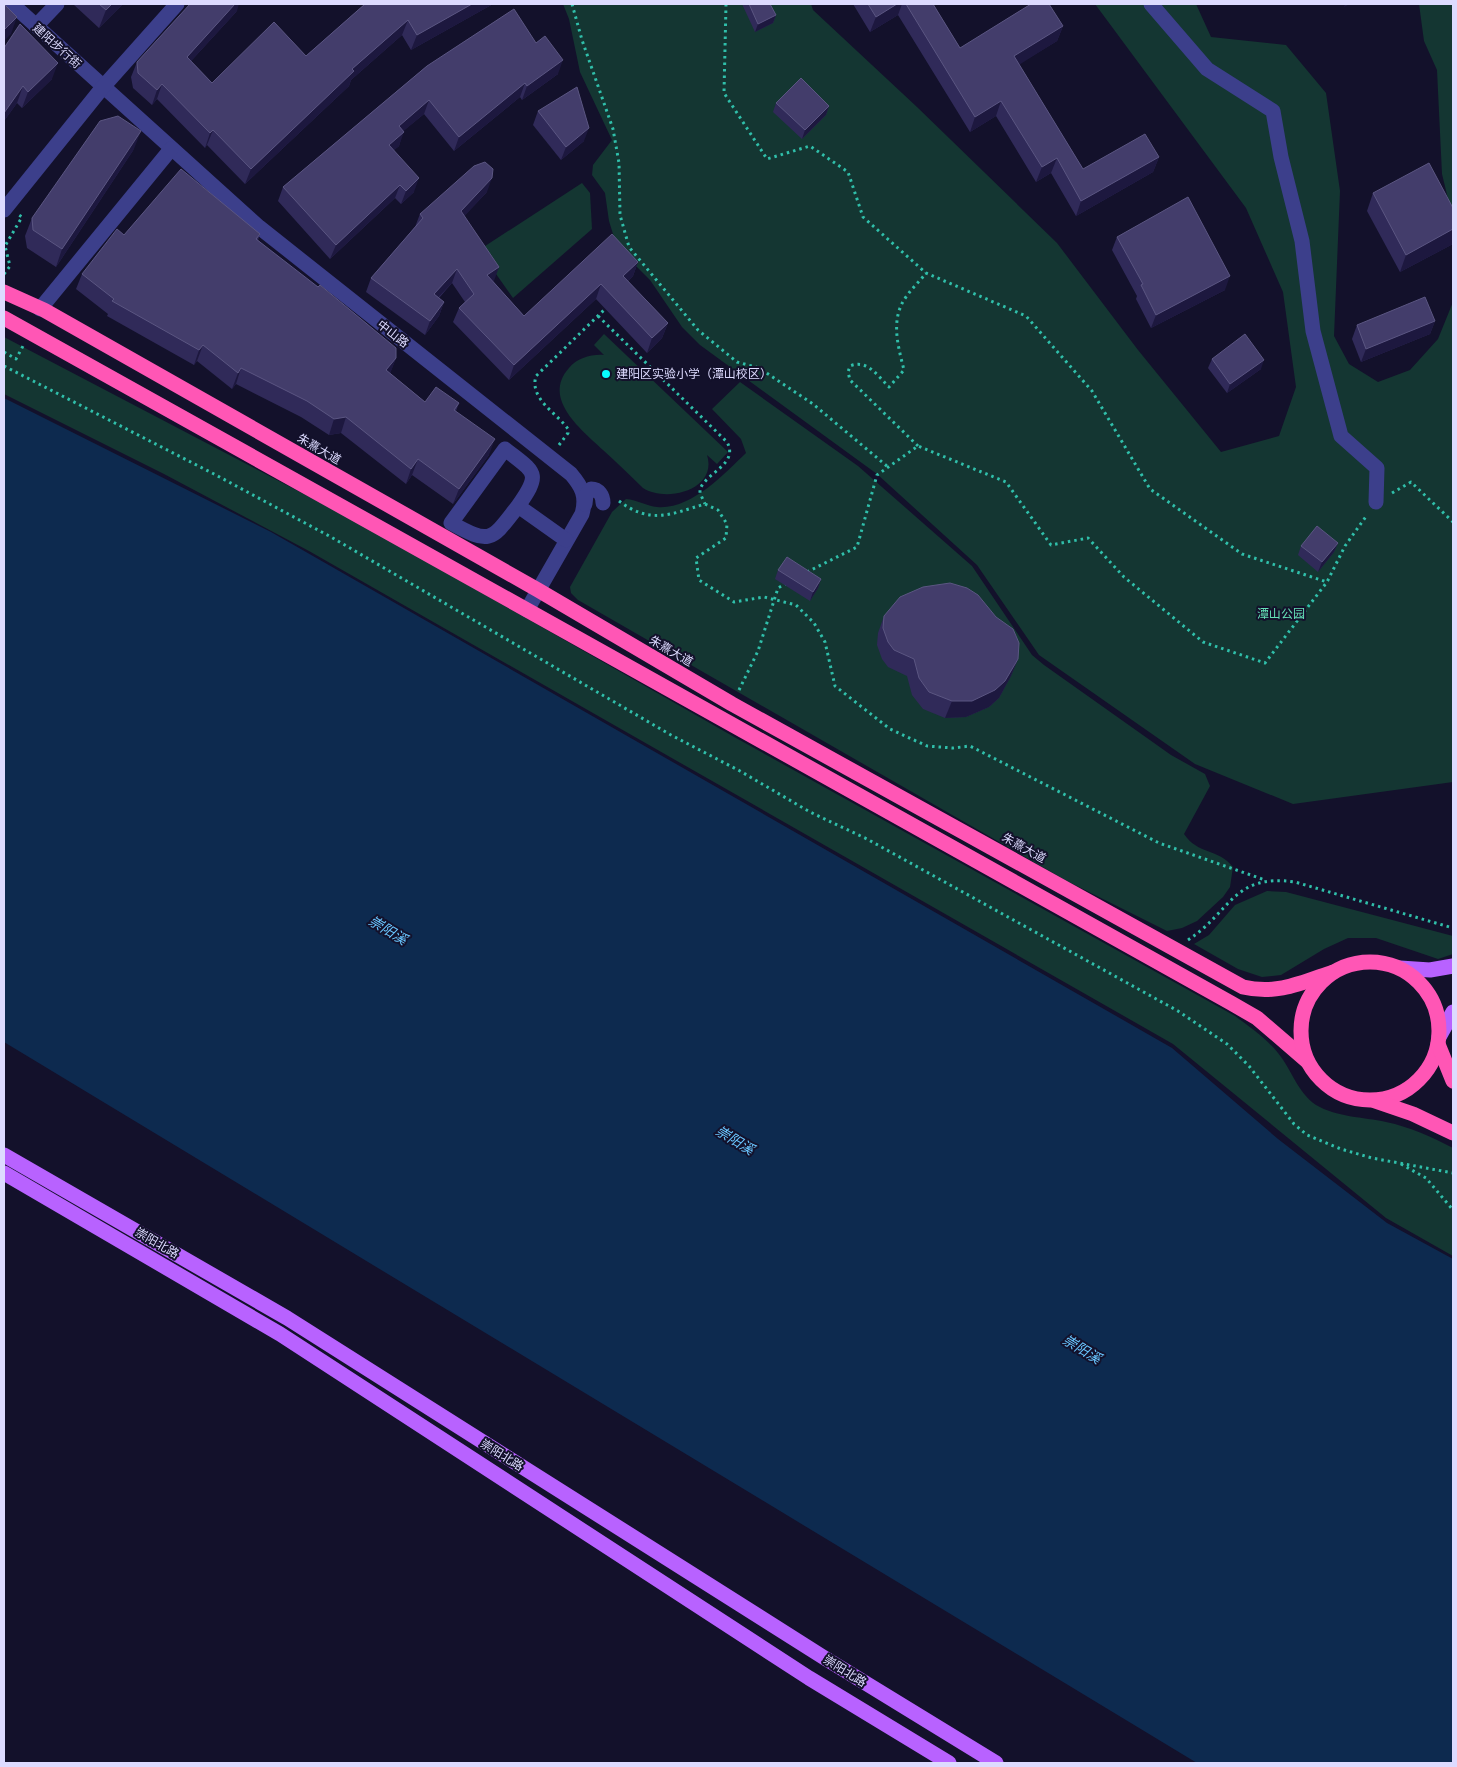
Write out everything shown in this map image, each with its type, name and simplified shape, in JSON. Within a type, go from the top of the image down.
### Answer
[{"type":"highway","name":"朱熹大道","points":[[4,292],[40,309],[538,590],[732,704],[1243,987],[1261,991],[1284,988],[1333,972]]},
{"type":"highway","points":[[4,318],[1237,1007],[1282,1038],[1307,1061],[1318,1078],[1334,1091],[1353,1098],[1374,1100],[1413,1114],[1453,1133]]},
{"type":"highway","points":[[1307,1061],[1301,1041],[1303,1015],[1307,1002],[1318,985],[1333,972],[1349,965],[1366,962],[1383,963],[1400,968],[1414,977],[1426,989],[1434,1004],[1439,1020],[1439,1041],[1453,1081]]},
{"type":"highway","points":[[1374,1100],[1396,1095],[1416,1083],[1430,1066],[1439,1041]]},
{"type":"main road","points":[[1400,968],[1430,970],[1453,966]]},
{"type":"main road","points":[[1439,1041],[1453,1012]]},
{"type":"main road","name":"崇阳北路","points":[[4,1155],[287,1318],[814,1652],[996,1763]]},
{"type":"main road","name":"崇阳北路","points":[[4,1173],[280,1334],[809,1678],[949,1763]]},
{"type":"street","name":"建阳步行街","points":[[12,4],[103,87]]},
{"type":"street","points":[[36,26],[57,4]]},
{"type":"street","points":[[4,210],[103,87],[177,4]]},
{"type":"street","points":[[1151,4],[1208,69],[1273,111],[1280,157],[1302,242],[1313,331],[1342,436],[1377,468],[1376,502]]},
{"type":"street","name":"中山路","points":[[103,87],[259,227],[571,474],[584,493],[585,504]]},
{"type":"street","points":[[40,309],[171,149]]},
{"type":"street","points":[[505,449],[531,469],[534,478],[532,486],[518,506],[500,529],[484,537],[476,537],[451,522],[505,449]]},
{"type":"street","points":[[527,610],[582,514],[586,495],[591,489],[595,489],[600,493],[603,503]]},
{"type":"street","points":[[518,506],[566,540]]},
{"type":"path","points":[[572,4],[582,40],[613,129],[619,164],[620,216],[629,247],[698,330],[737,362],[759,368],[813,404],[888,467]]},
{"type":"path","points":[[726,4],[724,93],[767,159],[810,146],[848,172],[862,217],[926,273],[1026,316],[1092,391],[1150,490],[1242,554],[1327,582]]},
{"type":"path","points":[[4,274],[10,266],[5,246],[14,228]]},
{"type":"path","points":[[926,273],[906,297],[896,318],[898,346],[904,370],[889,386],[864,364],[857,363],[850,366],[848,372],[850,380],[918,446],[1006,482],[1051,545],[1088,538],[1124,577],[1203,642],[1265,663],[1327,582],[1345,546],[1376,502],[1411,482],[1453,522]]},
{"type":"path","points":[[550,457],[568,433],[568,429],[537,395],[534,382],[536,376],[605,309]]},
{"type":"path","points":[[598,316],[705,419],[730,446],[731,453],[728,460],[702,485],[700,493],[705,504],[718,510],[727,524],[726,538],[696,558],[698,580],[734,602],[764,597],[796,605],[814,623],[825,642],[835,686],[890,729],[927,746],[953,748],[970,746],[1160,844],[1265,880],[1296,882],[1453,928]]},
{"type":"path","points":[[4,352],[16,359],[31,333]]},
{"type":"path","points":[[4,366],[214,474],[323,533],[508,638],[671,735],[740,771],[810,812],[867,839],[1178,1011],[1227,1044],[1249,1066],[1294,1124],[1307,1135],[1341,1149],[1372,1158],[1453,1173]]},
{"type":"path","points":[[800,576],[857,547],[877,474],[918,446]]},
{"type":"path","points":[[618,500],[633,512],[658,516],[666,516],[705,504]]},
{"type":"path","points":[[732,704],[758,651],[778,588],[792,580]]},
{"type":"path","points":[[1168,945],[1186,940],[1202,931],[1232,897],[1265,880]]},
{"type":"path","points":[[1396,1162],[1415,1170],[1426,1178],[1453,1210]]},
{"type":"green space","name":"潭山公园","points":[[563,4],[811,4],[813,10],[917,107],[1057,243],[1138,350],[1221,452],[1279,436],[1296,387],[1283,292],[1246,208],[1095,4],[1196,4],[1211,37],[1286,45],[1326,93],[1340,191],[1334,336],[1349,364],[1378,382],[1410,370],[1438,339],[1453,302],[1453,782],[1293,804],[1195,764],[1039,655],[977,565],[877,474],[700,345],[682,327],[650,280],[617,247],[609,221],[605,193],[592,175],[593,165],[612,140],[580,72],[569,19]]},
{"type":"green space","points":[[1419,4],[1453,4],[1453,219],[1442,174],[1437,70],[1424,41]]},
{"type":"green space","points":[[582,183],[590,193],[592,229],[513,298],[479,250]]},
{"type":"green space","points":[[604,334],[728,452],[717,464],[707,455],[708,467],[705,477],[698,485],[688,490],[664,494],[643,488],[585,434],[568,414],[562,403],[560,391],[562,380],[569,368],[580,359],[604,355],[594,345]]},
{"type":"green space","points":[[4,337],[363,525],[736,738],[1235,1016],[1258,1033],[1273,1048],[1283,1060],[1304,1094],[1316,1105],[1332,1112],[1404,1127],[1429,1136],[1453,1148],[1453,1256],[1386,1218],[1173,1044],[309,551],[164,474],[4,394]]},
{"type":"green space","points":[[740,382],[858,466],[972,566],[1032,655],[1171,755],[1205,774],[1210,786],[1184,834],[1195,845],[1221,857],[1233,867],[1230,887],[1223,897],[1197,921],[1182,928],[1167,931],[1067,881],[578,600],[571,593],[570,587],[612,512],[626,499],[657,507],[682,503],[706,489],[746,453],[741,439],[712,409]]},
{"type":"green space","points":[[1267,891],[1286,892],[1453,936],[1453,954],[1438,959],[1376,938],[1348,938],[1324,949],[1281,975],[1262,977],[1238,969],[1194,944],[1209,935],[1235,905]]},
{"type":"water","name":"崇阳溪","points":[[4,398],[271,532],[1172,1048],[1278,1139],[1387,1223],[1453,1259],[1453,1763],[1197,1763],[4,1042]]},
{"type":"building","points":[[4,4],[17,17],[4,30]]},
{"type":"building","points":[[99,4],[112,4],[106,10]]},
{"type":"building","points":[[190,4],[235,4],[187,57],[212,83],[274,22],[306,56],[365,4],[472,4],[417,35],[408,20],[352,69],[354,71],[251,169],[213,130],[210,133],[162,84],[157,90],[138,73],[137,62]]},
{"type":"building","points":[[749,4],[770,4],[776,15],[758,24]]},
{"type":"building","points":[[868,4],[897,4],[876,17]]},
{"type":"building","points":[[906,4],[933,4],[960,48],[1031,4],[1049,4],[1063,26],[1014,56],[1083,169],[1145,134],[1159,157],[1081,201],[1057,158],[1042,167],[1001,101],[975,117]]},
{"type":"building","points":[[514,9],[536,43],[545,36],[563,60],[527,86],[525,83],[459,137],[429,100],[399,126],[404,132],[389,145],[419,178],[406,191],[400,185],[336,245],[283,187],[427,66]]},
{"type":"building","points":[[20,24],[58,63],[28,92],[23,86],[4,113],[4,48]]},
{"type":"building","points":[[801,78],[829,106],[805,130],[776,103]]},
{"type":"building","points":[[577,87],[589,128],[566,147],[538,111]]},
{"type":"building","points":[[118,116],[141,131],[62,249],[33,230],[32,218],[100,121]]},
{"type":"building","points":[[485,162],[493,169],[492,178],[461,211],[499,267],[487,275],[524,316],[612,234],[638,262],[623,276],[668,323],[652,338],[601,284],[514,365],[459,308],[474,294],[457,269],[434,294],[444,302],[430,321],[371,278],[423,218],[420,214],[474,166]]},
{"type":"building","points":[[1429,163],[1453,208],[1453,229],[1406,255],[1373,193]]},
{"type":"building","points":[[181,169],[260,234],[256,239],[318,287],[320,285],[396,348],[396,358],[386,370],[425,402],[436,387],[459,403],[454,410],[495,439],[459,489],[418,459],[411,469],[346,417],[334,419],[307,401],[241,368],[238,373],[203,345],[199,350],[112,301],[114,299],[82,274],[117,229],[124,235]]},
{"type":"building","points":[[1188,197],[1230,276],[1156,315],[1141,285],[1143,284],[1117,237]]},
{"type":"building","points":[[1425,297],[1435,321],[1366,349],[1357,325]]},
{"type":"building","points":[[1245,334],[1264,360],[1230,384],[1212,359]]},
{"type":"building","points":[[1317,526],[1338,543],[1322,562],[1301,546]]},
{"type":"building","points":[[787,557],[821,579],[813,592],[778,570]]},
{"type":"building","points":[[950,583],[967,588],[978,595],[996,617],[1013,629],[1019,643],[1018,659],[1005,681],[995,690],[972,701],[952,701],[929,692],[919,678],[914,659],[894,650],[888,642],[883,628],[884,616],[900,597],[923,587]]},
{"type":"place","name":"建阳区实验小学（潭山校区）","points":[[606,374]]}]
